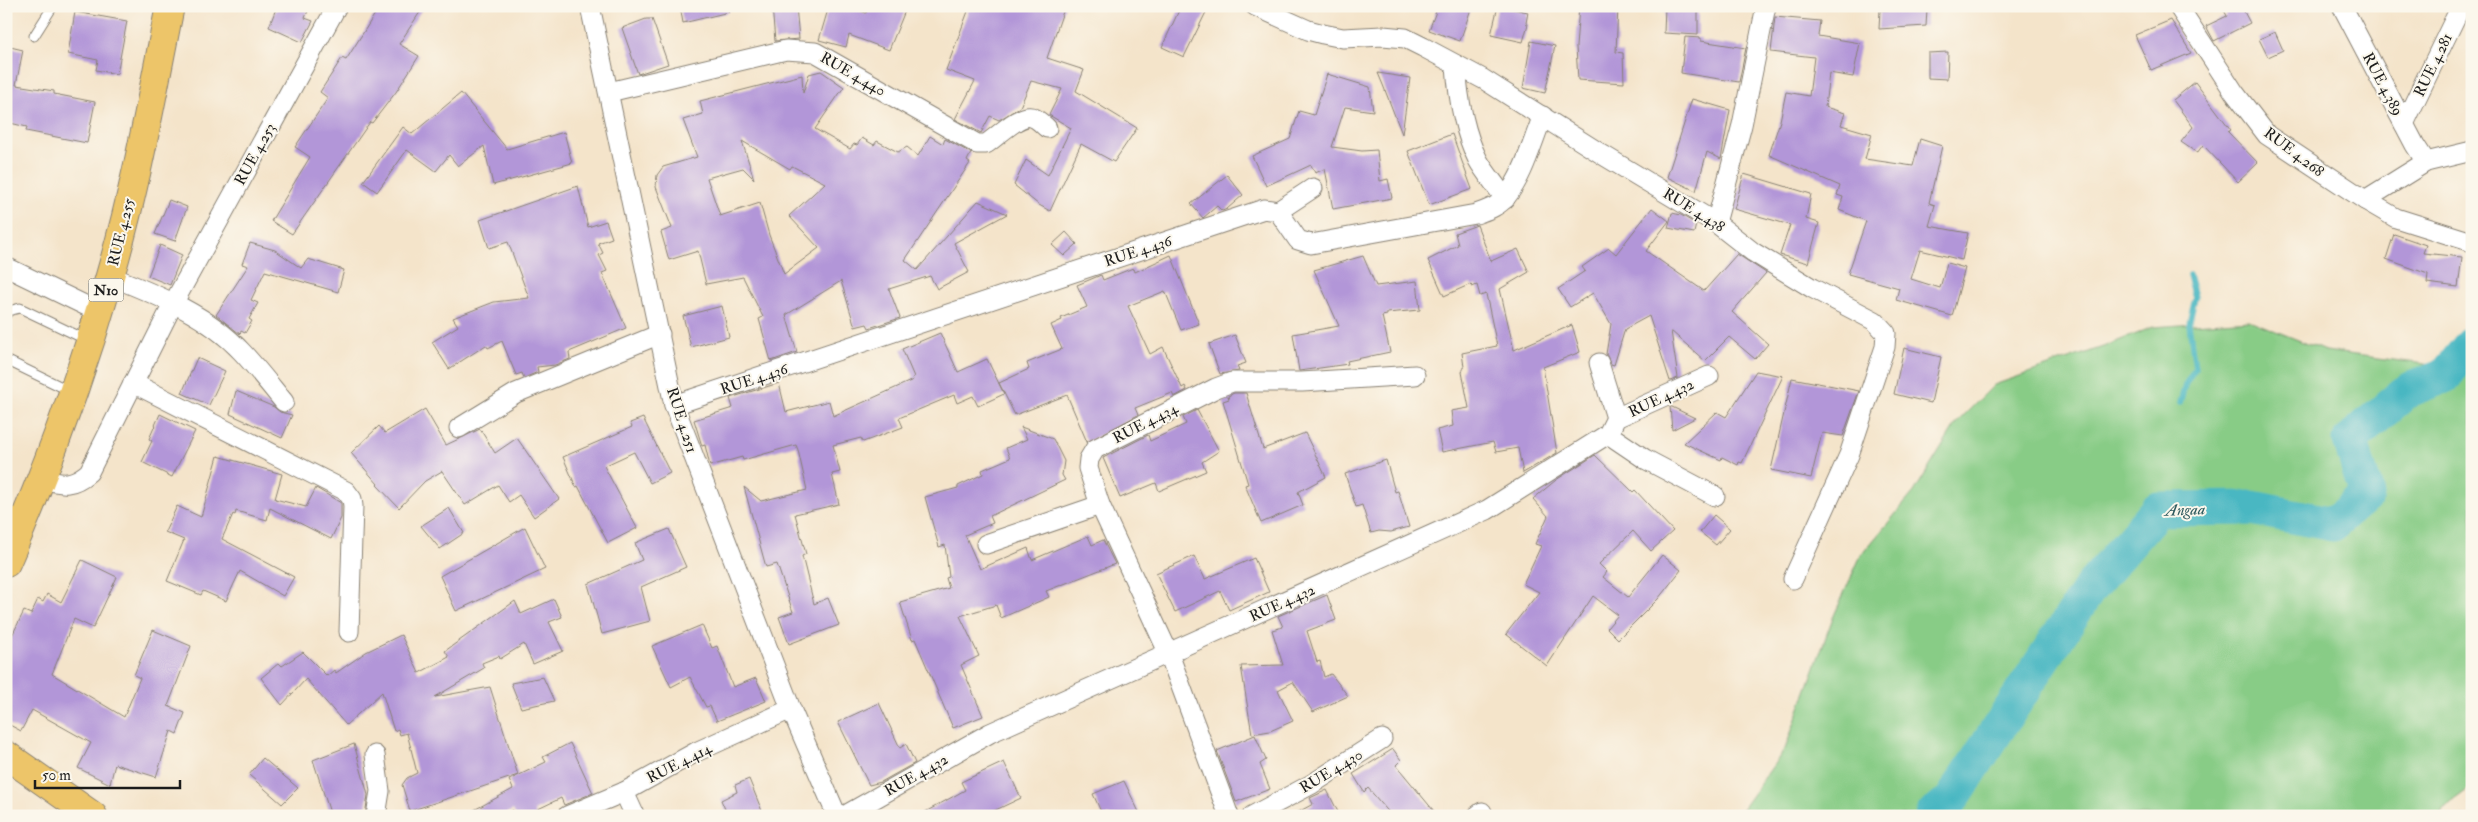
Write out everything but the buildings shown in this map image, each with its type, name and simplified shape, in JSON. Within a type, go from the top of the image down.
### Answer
[{"type":"main road","name":"RUE 4.255","points":[[6,563],[43,479],[110,276],[149,116],[170,6]]},
{"type":"main road","points":[[6,755],[93,816]]},
{"type":"street","name":"RUE 4.253","points":[[43,479],[70,484],[79,481],[89,472],[174,302],[337,6]]},
{"type":"street","name":"RUE 4.251","points":[[590,6],[674,405],[791,709],[837,816]]},
{"type":"street","name":"RUE 4.438","points":[[1255,6],[1308,30],[1323,34],[1343,38],[1383,36],[1405,38],[1456,65],[1543,116],[1603,155],[1716,222],[1753,252],[1812,288],[1875,320],[1886,333],[1885,347],[1849,455],[1793,579]]},
{"type":"street","points":[[1716,222],[1742,125],[1766,6]]},
{"type":"street","name":"RUE 4.268","points":[[2178,6],[2234,92],[2267,135],[2365,200],[2396,218],[2472,242]]},
{"type":"street","name":"RUE 4.389","points":[[2342,6],[2426,162]]},
{"type":"street","name":"RUE 4.281","points":[[2404,124],[2461,6]]},
{"type":"street","name":"RUE 4.440","points":[[608,92],[786,50],[800,49],[815,52],[977,144],[986,144],[1017,120],[1027,116],[1034,118],[1047,128]]},
{"type":"street","points":[[1456,65],[1457,84],[1468,131],[1476,153],[1505,198]]},
{"type":"street","points":[[1313,188],[1278,211],[1298,240],[1311,244],[1476,214],[1491,209],[1505,198],[1516,181],[1543,116]]},
{"type":"street","points":[[2365,200],[2426,162],[2472,151]]},
{"type":"street","name":"RUE 4.436","points":[[674,405],[1264,209],[1278,211]]},
{"type":"street","points":[[6,268],[99,312]]},
{"type":"street","points":[[110,276],[174,302],[214,328],[241,351],[284,402]]},
{"type":"street","points":[[459,428],[516,393],[660,334]]},
{"type":"street","points":[[1599,363],[1612,427],[1645,460],[1715,496]]},
{"type":"street","name":"RUE 4.434","points":[[1229,816],[1169,654],[1100,505],[1088,468],[1089,459],[1094,449],[1216,388],[1232,382],[1293,383],[1415,375]]},
{"type":"street","name":"RUE 4.432","points":[[844,816],[990,733],[1487,510],[1612,427],[1709,376]]},
{"type":"street","points":[[134,383],[346,492],[352,499],[349,632]]},
{"type":"street","points":[[986,544],[1100,505]]},
{"type":"street","name":"RUE 4.414","points":[[567,816],[624,792],[696,752],[769,721],[791,709]]},
{"type":"street","name":"RUE 4.430","points":[[1252,816],[1312,784],[1382,739]]},
{"type":"street","points":[[375,755],[380,791],[376,816]]},
{"type":"street","points":[[624,792],[635,816]]},
{"type":"lane","points":[[34,36],[53,6]]},
{"type":"lane","points":[[6,315],[8,311],[20,308],[89,341]]},
{"type":"lane","points":[[6,360],[72,392]]},
{"type":"green space","points":[[2249,320],[2325,351],[2432,365],[2472,352],[2472,787],[2443,809],[2440,816],[1737,816],[1785,749],[1832,620],[1861,555],[1914,492],[1958,421],[1994,385],[2103,347],[2153,327]]},
{"type":"waterway","points":[[2180,403],[2185,385],[2195,368],[2189,324],[2195,297],[2189,275]]},
{"type":"waterway","name":"Angaa","points":[[1932,816],[1950,802],[2090,588],[2158,509],[2252,508],[2333,524],[2367,495],[2350,440],[2408,390],[2445,376],[2472,343]]}]
